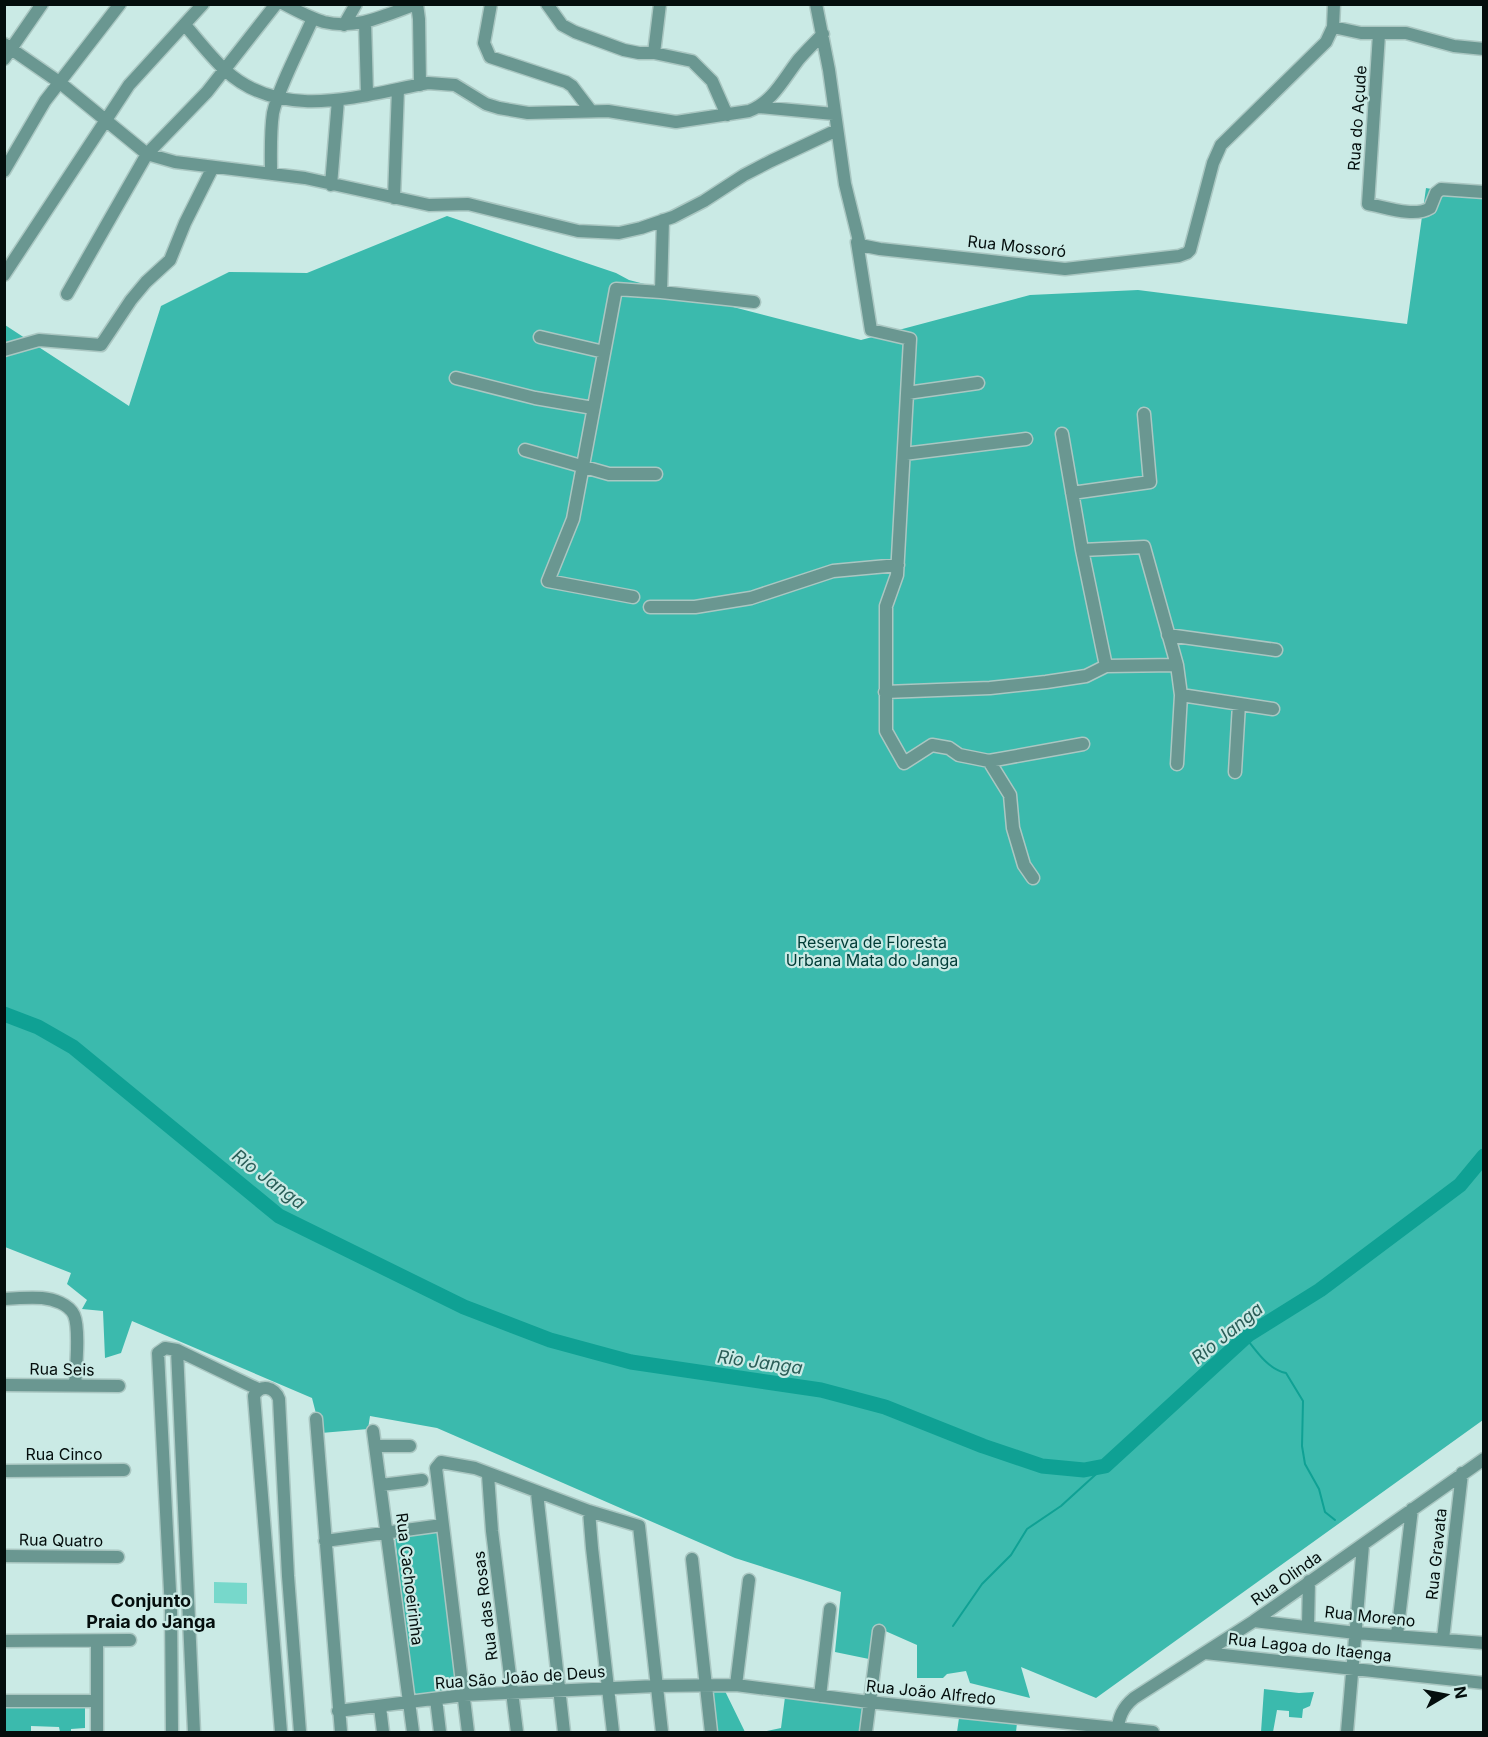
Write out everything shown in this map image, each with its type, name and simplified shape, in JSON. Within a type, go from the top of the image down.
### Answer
[{"type":"street","points":[[42,4],[7,51],[59,82],[147,154],[175,162],[305,178],[429,205],[468,204],[578,231],[619,233],[663,220],[704,201],[771,160],[837,130]]},
{"type":"street","points":[[4,171],[33,120],[59,82],[120,4]]},
{"type":"street","points":[[4,275],[129,85],[203,4]]},
{"type":"street","points":[[67,294],[147,154],[225,71],[276,4]]},
{"type":"street","points":[[284,4],[313,18],[344,25],[365,22],[417,4],[420,19],[420,85]]},
{"type":"street","points":[[344,25],[356,4]]},
{"type":"street","points":[[491,4],[484,43],[490,57],[566,82],[572,86],[591,111]]},
{"type":"street","points":[[547,4],[562,25],[575,32],[624,50],[654,53],[692,61],[712,81],[727,115]]},
{"type":"street","points":[[654,53],[660,4]]},
{"type":"street","points":[[816,4],[823,34],[845,184],[871,330],[910,339],[898,565],[897,575],[885,606],[885,731],[904,763],[932,745],[949,748],[959,755],[989,761],[1083,744]]},
{"type":"street","points":[[1334,4],[1333,27],[1361,33],[1406,33],[1454,46],[1484,50]]},
{"type":"street","points":[[271,174],[273,113],[313,18]]},
{"type":"street","points":[[365,22],[367,94]]},
{"type":"street","points":[[185,25],[225,71],[255,89],[291,101],[338,100],[442,83],[455,85],[486,104],[528,112],[608,111],[676,122],[727,115],[759,107],[834,114]]},
{"type":"street","name":"Rua Mossoró","points":[[857,242],[868,248],[1065,269],[1184,255],[1190,250],[1213,163],[1221,145],[1326,42],[1333,27]]},
{"type":"street","points":[[759,107],[767,101],[823,34]]},
{"type":"street","name":"Rua do Açude","points":[[1379,34],[1368,204],[1411,212],[1424,211],[1430,208],[1436,193],[1441,189],[1484,192]]},
{"type":"street","points":[[394,198],[398,89]]},
{"type":"street","points":[[331,185],[338,100]]},
{"type":"street","points":[[4,350],[39,340],[101,345],[131,300],[146,282],[170,260],[185,223],[213,167]]},
{"type":"street","points":[[661,292],[663,220]]},
{"type":"street","points":[[633,597],[548,581],[573,519],[615,290],[661,292],[754,302]]},
{"type":"street","points":[[540,337],[604,352]]},
{"type":"street","points":[[456,378],[535,398],[593,408]]},
{"type":"street","points":[[907,393],[978,383]]},
{"type":"street","points":[[1072,493],[1150,482],[1144,414]]},
{"type":"street","points":[[1062,434],[1082,550],[1106,666]]},
{"type":"street","points":[[904,454],[1026,439]]},
{"type":"street","points":[[525,450],[609,474],[656,474]]},
{"type":"street","points":[[1082,550],[1144,547],[1177,665],[1181,695],[1177,764]]},
{"type":"street","points":[[650,607],[695,607],[751,598],[834,571],[898,565]]},
{"type":"street","points":[[1168,635],[1276,650]]},
{"type":"street","points":[[885,692],[990,688],[1086,676],[1106,666],[1177,665]]},
{"type":"street","points":[[1181,695],[1273,709]]},
{"type":"street","points":[[1235,772],[1239,704]]},
{"type":"street","points":[[989,761],[1010,795],[1013,828],[1021,856],[1024,865],[1034,878]]},
{"type":"street","points":[[4,1299],[42,1298],[57,1301],[69,1308],[74,1315],[77,1328],[75,1385]]},
{"type":"street","points":[[172,1732],[171,1611],[158,1353],[165,1348],[177,1350],[256,1392]]},
{"type":"street","points":[[177,1350],[184,1462],[194,1732]]},
{"type":"street","name":"Rua Seis","points":[[4,1385],[119,1386]]},
{"type":"street","points":[[256,1392],[266,1387],[277,1393],[279,1399],[288,1576],[300,1732]]},
{"type":"street","points":[[256,1392],[281,1732]]},
{"type":"street","points":[[316,1419],[341,1732]]},
{"type":"street","name":"Rua Cachoeirinha","points":[[373,1431],[413,1732]]},
{"type":"street","points":[[375,1446],[410,1446]]},
{"type":"street","name":"Rua Olinda","points":[[1117,1730],[1121,1713],[1126,1705],[1254,1621],[1484,1459]]},
{"type":"street","points":[[164,1463],[184,1462]]},
{"type":"street","points":[[468,1732],[436,1476],[438,1465],[446,1462],[475,1468],[537,1493],[639,1526],[662,1732]]},
{"type":"street","name":"Rua Cinco","points":[[4,1471],[124,1470]]},
{"type":"street","name":"Rua Gravata","points":[[1443,1639],[1462,1473]]},
{"type":"street","name":"Rua das Rosas","points":[[488,1475],[492,1531],[517,1732]]},
{"type":"street","points":[[381,1485],[422,1480]]},
{"type":"street","points":[[537,1493],[564,1732]]},
{"type":"street","points":[[1397,1635],[1412,1509]]},
{"type":"street","points":[[589,1511],[613,1732]]},
{"type":"street","points":[[325,1541],[442,1525]]},
{"type":"street","points":[[1347,1732],[1363,1545]]},
{"type":"street","name":"Rua Quatro","points":[[4,1556],[118,1557]]},
{"type":"street","points":[[692,1559],[711,1732]]},
{"type":"street","points":[[270,1577],[288,1576]]},
{"type":"street","points":[[736,1686],[749,1580]]},
{"type":"street","points":[[1308,1626],[1309,1581]]},
{"type":"street","points":[[820,1696],[830,1609]]},
{"type":"street","points":[[171,1611],[189,1611]]},
{"type":"street","name":"Rua Moreno","points":[[1254,1621],[1356,1633],[1484,1643]]},
{"type":"street","points":[[866,1732],[879,1631]]},
{"type":"street","points":[[4,1641],[130,1640]]},
{"type":"street","points":[[97,1641],[97,1732]]},
{"type":"street","name":"Rua Lagoa do Itaenga","points":[[1205,1653],[1484,1683]]},
{"type":"street","name":"Rua São João de Deus","points":[[338,1711],[464,1695],[705,1685]]},
{"type":"street","name":"Rua João Alfredo","points":[[705,1685],[736,1686],[1117,1730],[1153,1732]]},
{"type":"street","points":[[436,1699],[440,1732]]},
{"type":"street","points":[[4,1701],[96,1701]]},
{"type":"street","points":[[380,1707],[383,1732]]},
{"type":"green space","name":"Reserva de Floresta Urbana Mata do Janga","points":[[1426,188],[1483,198],[1483,1420],[1096,1698],[1021,1667],[1030,1698],[970,1683],[966,1671],[947,1674],[943,1678],[917,1678],[917,1645],[874,1626],[869,1659],[835,1652],[841,1592],[735,1558],[437,1428],[370,1416],[368,1429],[321,1433],[312,1398],[132,1321],[121,1353],[105,1358],[103,1311],[82,1309],[87,1300],[67,1284],[71,1273],[5,1247],[5,325],[129,406],[161,306],[229,272],[307,273],[447,216],[616,273],[629,280],[861,340],[1030,295],[1138,290],[1407,324]]},
{"type":"green space","points":[[439,1528],[458,1672],[453,1681],[452,1690],[413,1697],[395,1536]]},
{"type":"green space","points":[[214,1582],[247,1583],[247,1604],[214,1603]]},
{"type":"green space","points":[[709,1689],[724,1689],[745,1732],[714,1732]]},
{"type":"green space","points":[[1264,1689],[1299,1693],[1314,1692],[1310,1706],[1303,1709],[1302,1718],[1289,1717],[1289,1711],[1277,1710],[1273,1732],[1261,1732]]},
{"type":"green space","points":[[785,1697],[864,1708],[859,1732],[762,1732],[781,1728]]},
{"type":"green space","points":[[5,1705],[85,1705],[85,1728],[60,1732],[59,1727],[31,1726],[31,1732],[5,1732]]},
{"type":"green space","points":[[959,1718],[1017,1723],[1016,1732],[957,1732]]},
{"type":"waterway","name":"Rio Janga","points":[[4,1014],[38,1027],[73,1047],[279,1216],[464,1307],[550,1340],[631,1362],[821,1390],[885,1407],[983,1446],[1042,1466],[1084,1470],[1105,1466],[1248,1335],[1320,1290],[1460,1185],[1484,1156]]},
{"type":"waterway","points":[[1246,1338],[1268,1364],[1286,1373],[1303,1401],[1302,1446],[1305,1464],[1319,1489],[1325,1512],[1335,1520]]},
{"type":"waterway","points":[[953,1626],[982,1584],[1011,1555],[1027,1529],[1061,1506],[1105,1466]]},
{"type":"district","name":"Conjunto Praia do Janga","points":[[151,1610]]}]
